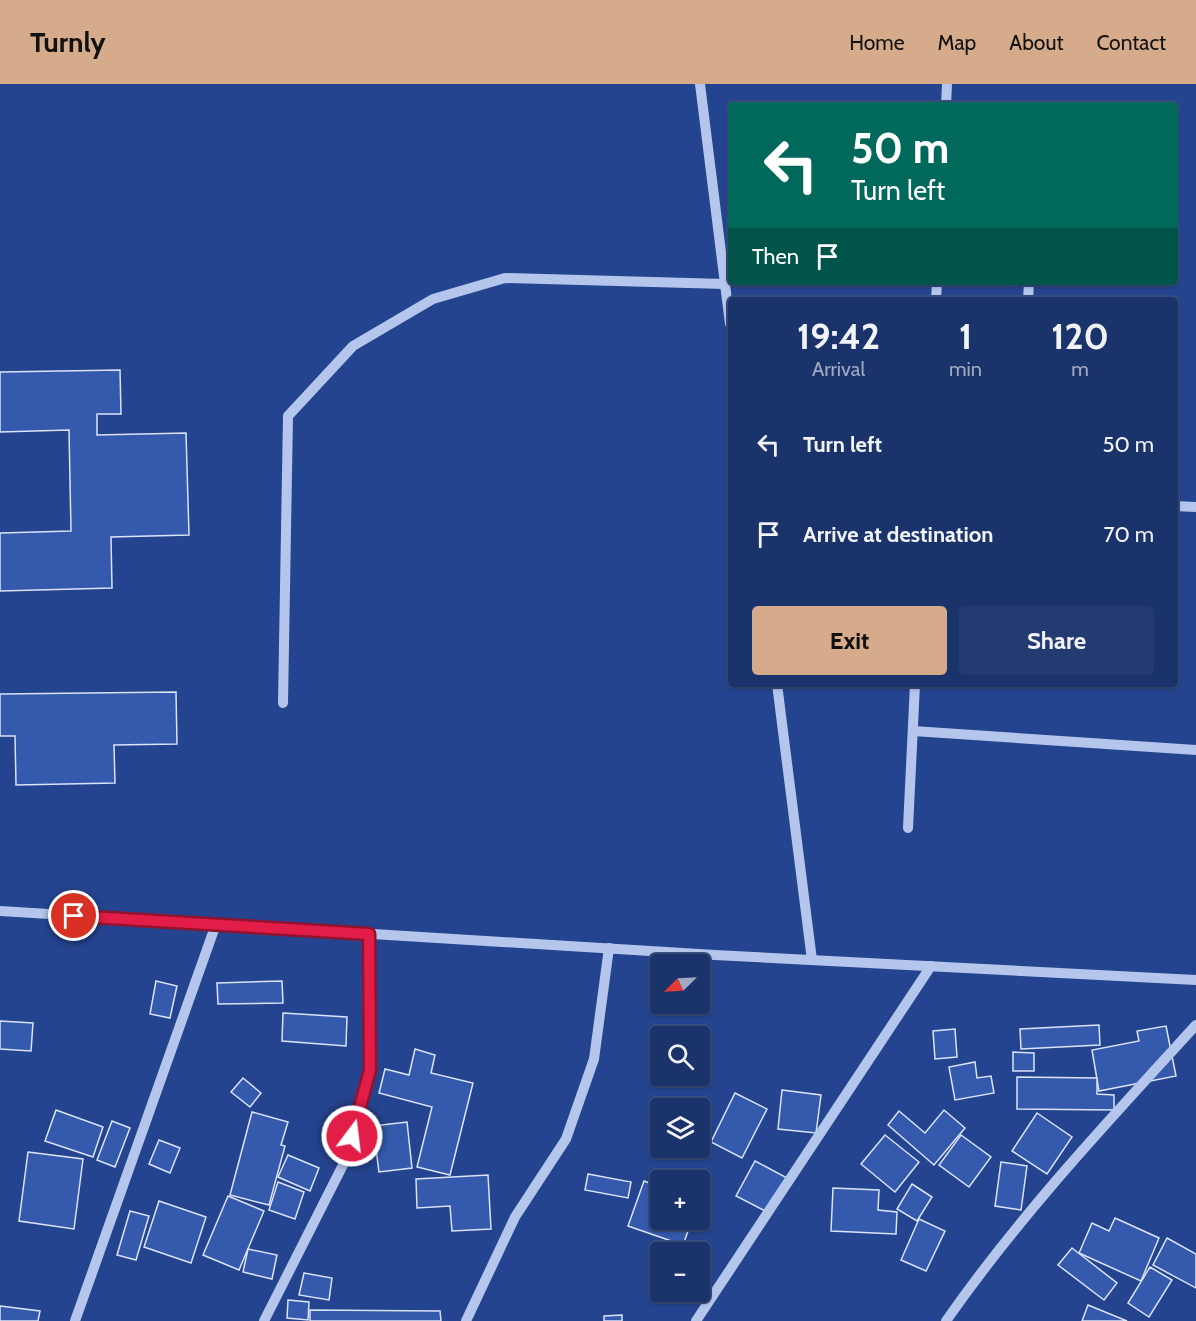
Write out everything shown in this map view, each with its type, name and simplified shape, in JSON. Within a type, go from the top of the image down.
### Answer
[{"type":"street","points":[[700,84],[728,308]]},
{"type":"street","points":[[946,102],[947,84]]},
{"type":"street","points":[[283,703],[288,416],[353,346],[433,299],[506,278],[725,284]]},
{"type":"street","points":[[1178,506],[1196,507]]},
{"type":"street","points":[[777,687],[812,960]]},
{"type":"street","points":[[908,828],[915,687]]},
{"type":"street","points":[[913,731],[1196,750]]},
{"type":"street","points":[[1,915],[216,924],[812,960],[1196,980]]},
{"type":"street","points":[[75,1321],[216,924]]},
{"type":"street","points":[[264,1321],[346,1159],[370,1070],[369,934]]},
{"type":"street","points":[[466,1321],[515,1217],[566,1139],[594,1059],[609,948]]},
{"type":"street","points":[[696,1321],[930,966]]},
{"type":"street","points":[[946,1321],[976,1279],[1095,1136],[1196,1025]]},
{"type":"building","points":[[120,370],[121,414],[97,414],[97,435],[186,433],[189,535],[111,537],[112,588],[0,591],[0,533],[71,531],[69,430],[0,432],[0,372]]},
{"type":"building","points":[[176,692],[177,744],[114,745],[115,783],[16,785],[15,736],[0,736],[0,694]]},
{"type":"building","points":[[156,981],[177,986],[170,1018],[150,1014]]},
{"type":"building","points":[[282,981],[283,1003],[218,1004],[217,983]]},
{"type":"building","points":[[283,1013],[347,1017],[346,1046],[282,1041]]},
{"type":"building","points":[[0,1021],[33,1023],[31,1051],[0,1049]]},
{"type":"building","points":[[1099,1025],[1100,1045],[1021,1049],[1020,1029]]},
{"type":"building","points":[[1166,1026],[1176,1076],[1099,1091],[1092,1050],[1139,1041],[1137,1031]]},
{"type":"building","points":[[955,1029],[957,1057],[935,1059],[933,1031]]},
{"type":"building","points":[[415,1049],[435,1055],[431,1073],[473,1083],[450,1175],[417,1167],[432,1107],[379,1093],[385,1069],[409,1075]]},
{"type":"building","points":[[1013,1052],[1034,1053],[1034,1071],[1013,1071]]},
{"type":"building","points":[[975,1062],[977,1078],[991,1076],[994,1093],[955,1100],[949,1067]]},
{"type":"building","points":[[1017,1077],[1097,1078],[1097,1094],[1114,1095],[1114,1110],[1017,1109]]},
{"type":"building","points":[[243,1078],[261,1093],[250,1107],[231,1092]]},
{"type":"building","points":[[782,1090],[821,1095],[816,1133],[778,1129]]},
{"type":"building","points":[[735,1093],[767,1109],[742,1158],[711,1142]]},
{"type":"building","points":[[56,1110],[103,1127],[93,1157],[45,1141]]},
{"type":"building","points":[[944,1110],[965,1128],[934,1165],[888,1125],[899,1111],[925,1133]]},
{"type":"building","points":[[252,1112],[288,1122],[281,1145],[285,1146],[269,1205],[230,1195]]},
{"type":"building","points":[[1037,1113],[1072,1137],[1047,1174],[1012,1151]]},
{"type":"building","points":[[112,1121],[130,1128],[115,1167],[97,1160]]},
{"type":"building","points":[[407,1122],[412,1168],[379,1172],[373,1126]]},
{"type":"building","points":[[885,1135],[919,1162],[895,1192],[861,1164]]},
{"type":"building","points":[[961,1135],[991,1157],[969,1187],[939,1165]]},
{"type":"building","points":[[159,1140],[180,1148],[170,1173],[149,1164]]},
{"type":"building","points":[[28,1152],[83,1159],[74,1229],[19,1221]]},
{"type":"building","points":[[288,1155],[319,1168],[310,1191],[278,1177]]},
{"type":"building","points":[[755,1161],[789,1179],[771,1214],[736,1196]]},
{"type":"building","points":[[1001,1162],[1027,1166],[1021,1210],[995,1206]]},
{"type":"building","points":[[588,1174],[631,1182],[628,1198],[585,1190]]},
{"type":"building","points":[[488,1175],[491,1229],[452,1231],[450,1206],[417,1208],[416,1179]]},
{"type":"building","points":[[644,1181],[650,1183],[650,1230],[688,1230],[684,1242],[674,1242],[628,1226]]},
{"type":"building","points":[[278,1182],[304,1192],[295,1219],[269,1210]]},
{"type":"building","points":[[912,1184],[932,1197],[917,1221],[897,1209]]},
{"type":"building","points":[[833,1188],[879,1190],[878,1210],[897,1212],[896,1234],[831,1231]]},
{"type":"building","points":[[228,1196],[264,1211],[239,1270],[203,1255]]},
{"type":"building","points":[[159,1201],[206,1217],[191,1263],[144,1247]]},
{"type":"building","points":[[130,1211],[149,1216],[136,1260],[117,1255]]},
{"type":"building","points":[[1115,1218],[1159,1238],[1141,1281],[1079,1253],[1092,1223],[1109,1231]]},
{"type":"building","points":[[919,1219],[945,1231],[926,1271],[901,1260]]},
{"type":"building","points":[[1167,1238],[1196,1254],[1196,1288],[1153,1265]]},
{"type":"building","points":[[1072,1248],[1117,1283],[1104,1300],[1058,1265]]},
{"type":"building","points":[[248,1249],[277,1255],[272,1279],[243,1272]]},
{"type":"building","points":[[1150,1267],[1172,1280],[1149,1317],[1128,1303]]},
{"type":"building","points":[[304,1273],[332,1278],[329,1300],[299,1295]]},
{"type":"building","points":[[288,1300],[309,1302],[308,1320],[287,1318]]},
{"type":"building","points":[[1088,1305],[1127,1321],[1082,1321]]},
{"type":"building","points":[[0,1306],[40,1311],[38,1321],[0,1321]]},
{"type":"building","points":[[310,1310],[440,1311],[441,1321],[310,1321]]},
{"type":"building","points":[[622,1315],[622,1321],[604,1321],[604,1316]]},
{"type":"route","points":[[74,916],[369,934],[370,1070],[352,1136]]}]
